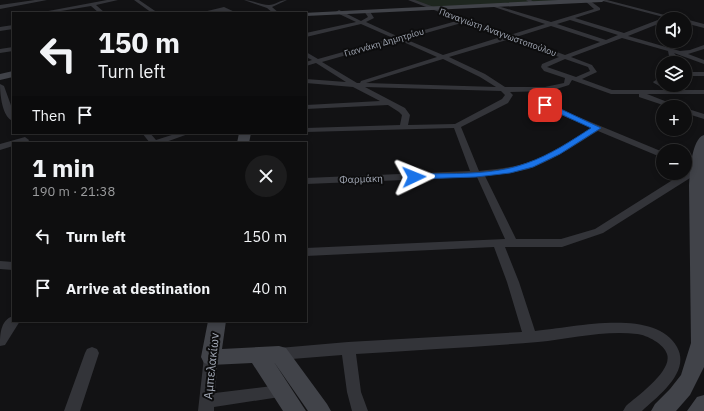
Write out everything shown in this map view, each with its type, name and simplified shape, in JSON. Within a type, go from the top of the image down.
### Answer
[{"type":"street","points":[[0,7],[45,0]]},
{"type":"street","points":[[34,1],[47,12],[116,0]]},
{"type":"street","points":[[136,0],[154,12]]},
{"type":"street","points":[[246,0],[270,7],[270,9],[274,12]]},
{"type":"street","points":[[270,7],[285,0]]},
{"type":"street","name":"Παναγιώτη Αναγνωστοπούλου","points":[[410,0],[463,21],[590,66],[594,72],[577,79]]},
{"type":"street","points":[[307,14],[530,2],[601,0],[656,14]]},
{"type":"street","points":[[355,85],[441,57],[510,38],[598,9],[587,1]]},
{"type":"street","points":[[92,4],[101,12]]},
{"type":"street","points":[[493,5],[607,42]]},
{"type":"street","points":[[208,12],[224,9],[232,12]]},
{"type":"street","points":[[307,35],[360,23],[370,18],[367,11]]},
{"type":"street","points":[[307,130],[457,126],[505,101],[509,95],[506,90],[476,72],[360,23],[339,12]]},
{"type":"street","points":[[570,18],[704,62]]},
{"type":"street","name":"Γιαννάκη Δημητρίου","points":[[307,64],[463,21]]},
{"type":"street","points":[[656,23],[564,57],[544,67],[546,70],[577,79],[612,92],[656,92]]},
{"type":"street","points":[[692,23],[704,26]]},
{"type":"street","points":[[0,29],[12,27]]},
{"type":"street","points":[[680,53],[691,52],[704,46]]},
{"type":"street","points":[[0,51],[12,48]]},
{"type":"street","points":[[671,51],[672,56]]},
{"type":"street","points":[[307,55],[316,62],[355,85],[402,110],[406,115],[404,127]]},
{"type":"street","points":[[0,77],[12,74]]},
{"type":"street","points":[[692,74],[704,74]]},
{"type":"street","points":[[307,81],[355,85],[506,90],[555,89],[567,84],[569,77]]},
{"type":"street","points":[[650,92],[656,82]]},
{"type":"street","points":[[0,86],[6,105],[12,117]]},
{"type":"street","points":[[692,92],[704,92]]},
{"type":"street","points":[[637,93],[656,100]]},
{"type":"street","points":[[307,107],[391,103]]},
{"type":"street","points":[[545,105],[656,152]]},
{"type":"street","points":[[692,113],[704,117]]},
{"type":"street","points":[[457,126],[478,174],[513,244]]},
{"type":"street","name":"Φαρμάκη","points":[[307,181],[478,174],[510,170],[530,165],[557,152],[597,128]]},
{"type":"street","points":[[147,134],[153,142]]},
{"type":"street","points":[[157,142],[184,134]]},
{"type":"street","points":[[0,147],[12,143]]},
{"type":"street","points":[[662,411],[687,385],[697,358],[700,343],[695,168],[704,143]]},
{"type":"street","points":[[307,252],[498,243],[562,243],[599,231],[695,168]]},
{"type":"street","points":[[498,243],[513,282],[530,338]]},
{"type":"street","points":[[0,265],[12,266]]},
{"type":"street","points":[[0,341],[13,322]]},
{"type":"street","name":"Αμπελακίων","points":[[207,406],[216,322]]},
{"type":"street","points":[[211,357],[530,338],[639,329],[660,338],[674,354],[674,368],[650,394],[630,411]]},
{"type":"street","points":[[348,348],[354,392],[360,411]]},
{"type":"street","points":[[72,411],[92,353]]},
{"type":"street","points":[[279,354],[320,411]]},
{"type":"street","points":[[257,355],[295,411]]},
{"type":"street","points":[[207,406],[281,391]]},
{"type":"street","points":[[698,411],[704,404]]},
{"type":"shaded area","points":[[410,0],[602,0],[432,8]]},
{"type":"route","points":[[414,177],[476,174],[510,170],[530,165],[557,152],[597,128],[545,105]]}]
